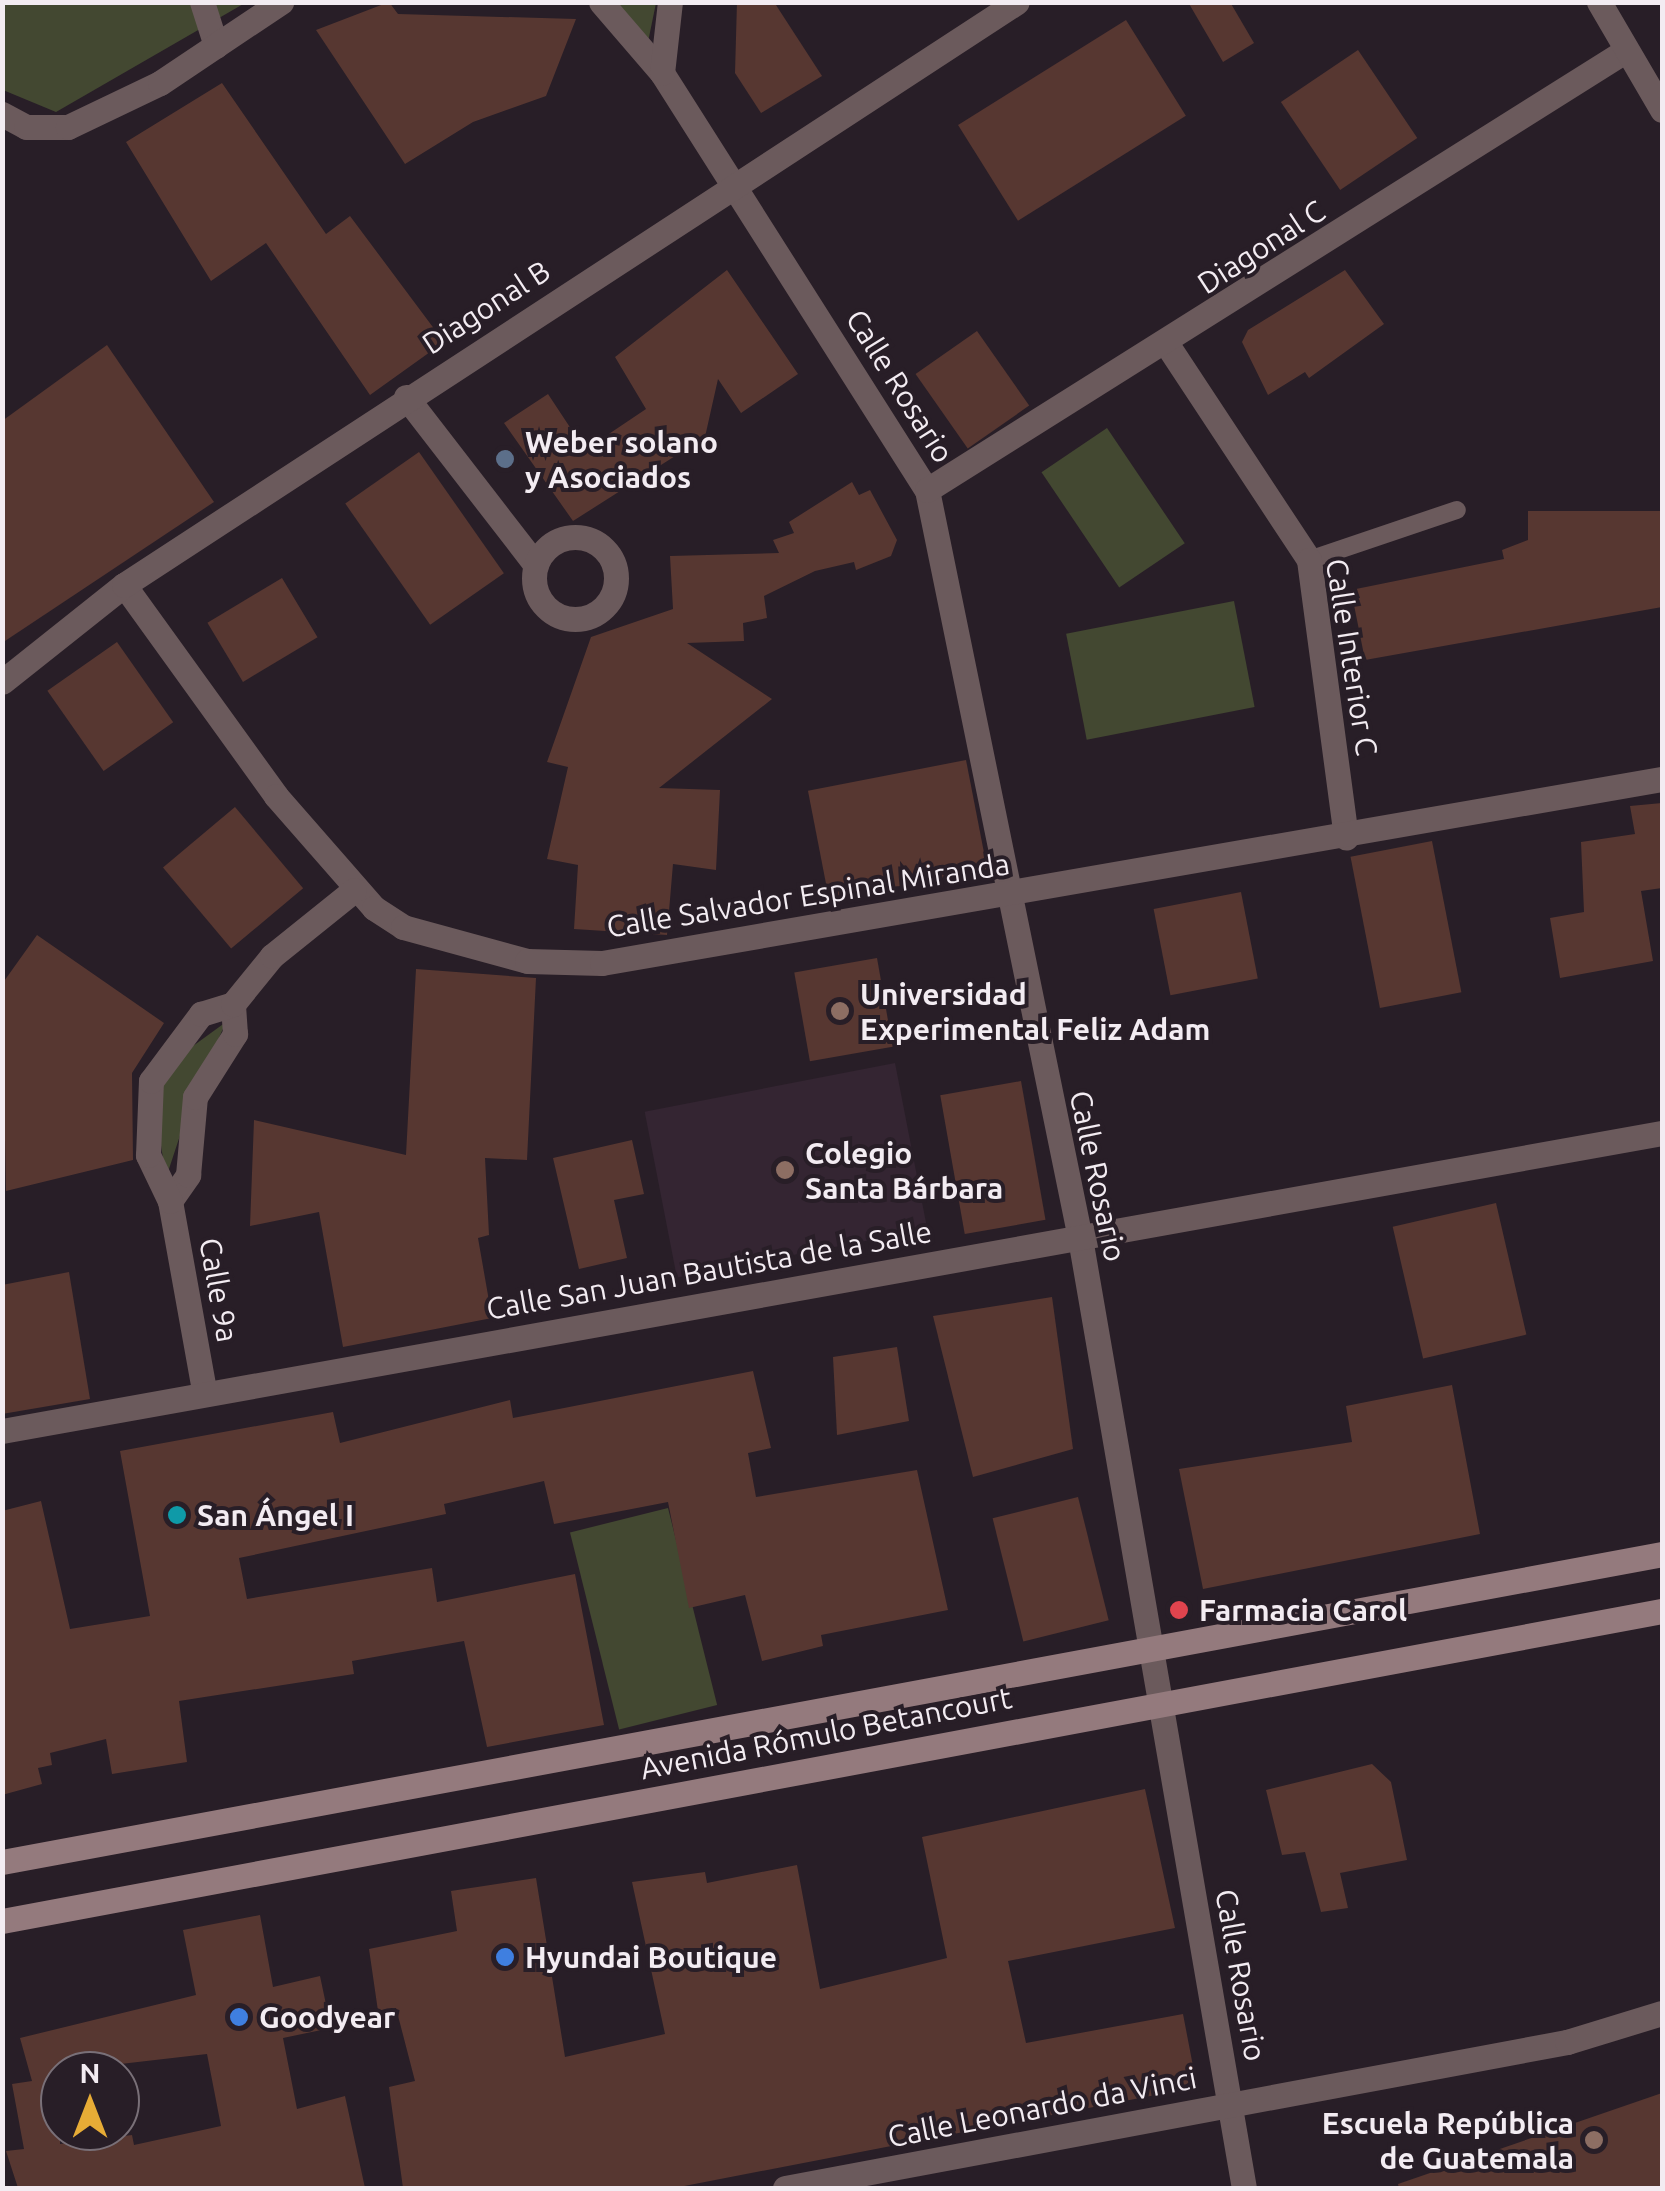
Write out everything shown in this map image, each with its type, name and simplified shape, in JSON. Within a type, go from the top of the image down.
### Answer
[{"type":"main road","name":"Avenida Rómulo Betancourt","points":[[2,1862],[1662,1554]]},
{"type":"main road","name":"Avenida Rómulo Betancourt","points":[[2,1921],[1662,1611]]},
{"type":"street","points":[[202,2],[216,46]]},
{"type":"street","points":[[2,114],[26,127],[68,127],[216,46],[281,2]]},
{"type":"street","name":"Calle Rosario","points":[[601,2],[662,73],[927,490],[1003,895],[1080,1238],[1244,2188]]},
{"type":"street","points":[[662,73],[670,2]]},
{"type":"street","name":"Diagonal B","points":[[2,682],[124,585],[406,397],[1017,2]]},
{"type":"street","points":[[1599,2],[1662,110]]},
{"type":"street","name":"Diagonal C","points":[[927,490],[1168,346],[1626,51]]},
{"type":"street","name":"Calle Interior C","points":[[1168,346],[1310,560],[1346,838]]},
{"type":"street","points":[[406,397],[536,565]]},
{"type":"street","name":"Calle Salvador Espinal Miranda","points":[[124,585],[354,890],[403,927],[468,949],[602,962],[1346,838],[1662,780]]},
{"type":"street","name":"Calle 9a","points":[[204,1390],[170,1201],[148,1156],[151,1081],[201,1014],[233,1004],[272,956],[354,890]]},
{"type":"street","name":"Calle 9a","points":[[170,1201],[188,1174],[195,1097],[235,1034],[233,1004]]},
{"type":"street","name":"Calle San Juan Bautista de la Salle","points":[[2,1430],[204,1390],[1662,1133]]},
{"type":"street","name":"Calle Leonardo da Vinci","points":[[786,2188],[1567,2042],[1662,2014]]},
{"type":"lane","points":[[1310,560],[1457,510]]},
{"type":"shaded area","name":"Colegio Santa Bárbara","points":[[895,1063],[927,1229],[677,1278],[645,1112]]},
{"type":"green space","points":[[5,2],[245,3],[56,112],[3,90]]},
{"type":"green space","points":[[614,3],[656,3],[648,42]]},
{"type":"green space","points":[[1107,428],[1185,543],[1119,587],[1042,472]]},
{"type":"green space","points":[[1234,601],[1255,707],[1087,740],[1066,634]]},
{"type":"green space","points":[[226,1022],[194,1093],[166,1178],[153,1093],[182,1054]]},
{"type":"green space","points":[[668,1508],[717,1705],[619,1729],[570,1532]]},
{"type":"building","points":[[389,2],[398,14],[576,19],[546,96],[473,122],[405,164],[316,30]]},
{"type":"building","points":[[737,2],[774,2],[822,76],[761,113],[735,73]]},
{"type":"building","points":[[1188,2],[1230,2],[1254,43],[1223,62]]},
{"type":"building","points":[[1126,20],[1186,116],[1018,221],[958,125]]},
{"type":"building","points":[[1358,50],[1417,138],[1340,190],[1281,102]]},
{"type":"building","points":[[222,83],[326,234],[350,216],[444,342],[370,395],[266,243],[211,281],[126,142]]},
{"type":"building","points":[[727,270],[798,374],[741,413],[718,379],[705,437],[573,521],[504,423],[548,394],[585,450],[646,409],[615,357]]},
{"type":"building","points":[[1345,270],[1384,324],[1309,378],[1305,372],[1268,395],[1242,342],[1248,330]]},
{"type":"building","points":[[977,331],[1029,406],[968,449],[916,374]]},
{"type":"building","points":[[107,345],[214,502],[2,643],[2,421]]},
{"type":"building","points":[[419,452],[504,573],[430,625],[345,504]]},
{"type":"building","points":[[852,482],[859,495],[870,490],[897,540],[891,556],[856,570],[854,562],[815,571],[764,596],[767,618],[743,623],[744,641],[687,643],[772,699],[659,788],[720,790],[716,870],[673,864],[667,935],[574,929],[578,865],[547,859],[568,767],[547,762],[591,637],[673,609],[670,556],[779,553],[773,540],[794,533],[789,522]]},
{"type":"building","points":[[1528,511],[1662,511],[1662,607],[1365,660],[1351,590],[1504,559],[1502,550],[1528,540]]},
{"type":"building","points":[[282,578],[318,637],[243,682],[207,623]]},
{"type":"building","points":[[117,642],[173,722],[104,771],[47,691]]},
{"type":"building","points":[[966,760],[987,869],[829,900],[808,791]]},
{"type":"building","points":[[1662,803],[1662,888],[1641,891],[1653,961],[1560,978],[1550,918],[1584,912],[1581,842],[1635,834],[1630,806]]},
{"type":"building","points":[[235,807],[303,888],[231,949],[163,867]]},
{"type":"building","points":[[1432,841],[1461,992],[1380,1008],[1351,857]]},
{"type":"building","points":[[1241,892],[1258,978],[1170,995],[1154,909]]},
{"type":"building","points":[[37,935],[164,1023],[132,1073],[133,1160],[6,1191],[2,984]]},
{"type":"building","points":[[877,958],[893,1047],[810,1061],[794,973]]},
{"type":"building","points":[[416,969],[536,978],[527,1160],[485,1158],[489,1235],[478,1238],[492,1318],[343,1347],[319,1212],[250,1226],[254,1120],[406,1155]]},
{"type":"building","points":[[1021,1081],[1045,1220],[965,1234],[940,1095]]},
{"type":"building","points":[[632,1140],[644,1194],[614,1200],[627,1258],[579,1269],[553,1158]]},
{"type":"building","points":[[1496,1203],[1526,1335],[1423,1358],[1393,1227]]},
{"type":"building","points":[[69,1272],[90,1399],[2,1414],[2,1285]]},
{"type":"building","points":[[1052,1297],[1073,1449],[973,1477],[933,1316]]},
{"type":"building","points":[[897,1347],[909,1421],[837,1435],[833,1357]]},
{"type":"building","points":[[753,1371],[771,1448],[748,1453],[756,1497],[917,1470],[948,1610],[821,1635],[823,1646],[762,1661],[745,1595],[689,1608],[668,1502],[554,1524],[544,1481],[444,1504],[446,1514],[239,1558],[247,1599],[432,1568],[437,1602],[575,1574],[604,1725],[487,1747],[464,1641],[352,1661],[354,1674],[179,1701],[187,1762],[112,1774],[106,1739],[50,1753],[52,1765],[38,1768],[42,1784],[2,1795],[2,1511],[41,1501],[70,1629],[150,1616],[120,1451],[333,1412],[340,1443],[510,1400],[513,1418]]},
{"type":"building","points":[[1452,1385],[1480,1534],[1203,1589],[1179,1469],[1352,1442],[1346,1406]]},
{"type":"building","points":[[1078,1497],[1109,1620],[1023,1642],[993,1518]]},
{"type":"building","points":[[1372,1764],[1391,1782],[1407,1860],[1340,1873],[1348,1908],[1321,1912],[1305,1852],[1282,1855],[1266,1790]]},
{"type":"building","points":[[1145,1789],[1175,1928],[1008,1961],[1026,2043],[1183,2014],[1197,2087],[674,2188],[403,2188],[389,2087],[415,2081],[396,2008],[378,2011],[369,1949],[457,1931],[451,1891],[536,1878],[565,2057],[665,2034],[632,1882],[705,1872],[707,1883],[797,1865],[820,1989],[947,1958],[922,1837]]},
{"type":"building","points":[[260,1915],[273,1987],[320,1976],[331,2028],[283,2038],[297,2109],[345,2096],[365,2188],[18,2188],[6,2151],[24,2149],[12,2084],[32,2081],[20,2038],[196,1995],[183,1930]]},
{"type":"building","name":"Escuela República de Guatemala","points":[[1662,2093],[1662,2188],[1399,2188],[1398,2184]]},
{"type":"place","name":"Weber solano y Asociados","points":[[505,459]]},
{"type":"place","name":"Universidad Experimental Feliz Adam","points":[[840,1011]]},
{"type":"place","name":"Colegio Santa Bárbara","points":[[785,1170]]},
{"type":"place","name":"San Ángel I","points":[[177,1515]]},
{"type":"place","name":"Farmacia Carol","points":[[1179,1610]]},
{"type":"place","name":"Hyundai Boutique","points":[[505,1957]]},
{"type":"place","name":"Goodyear","points":[[239,2017]]},
{"type":"place","name":"Escuela República de Guatemala","points":[[1594,2140]]}]
